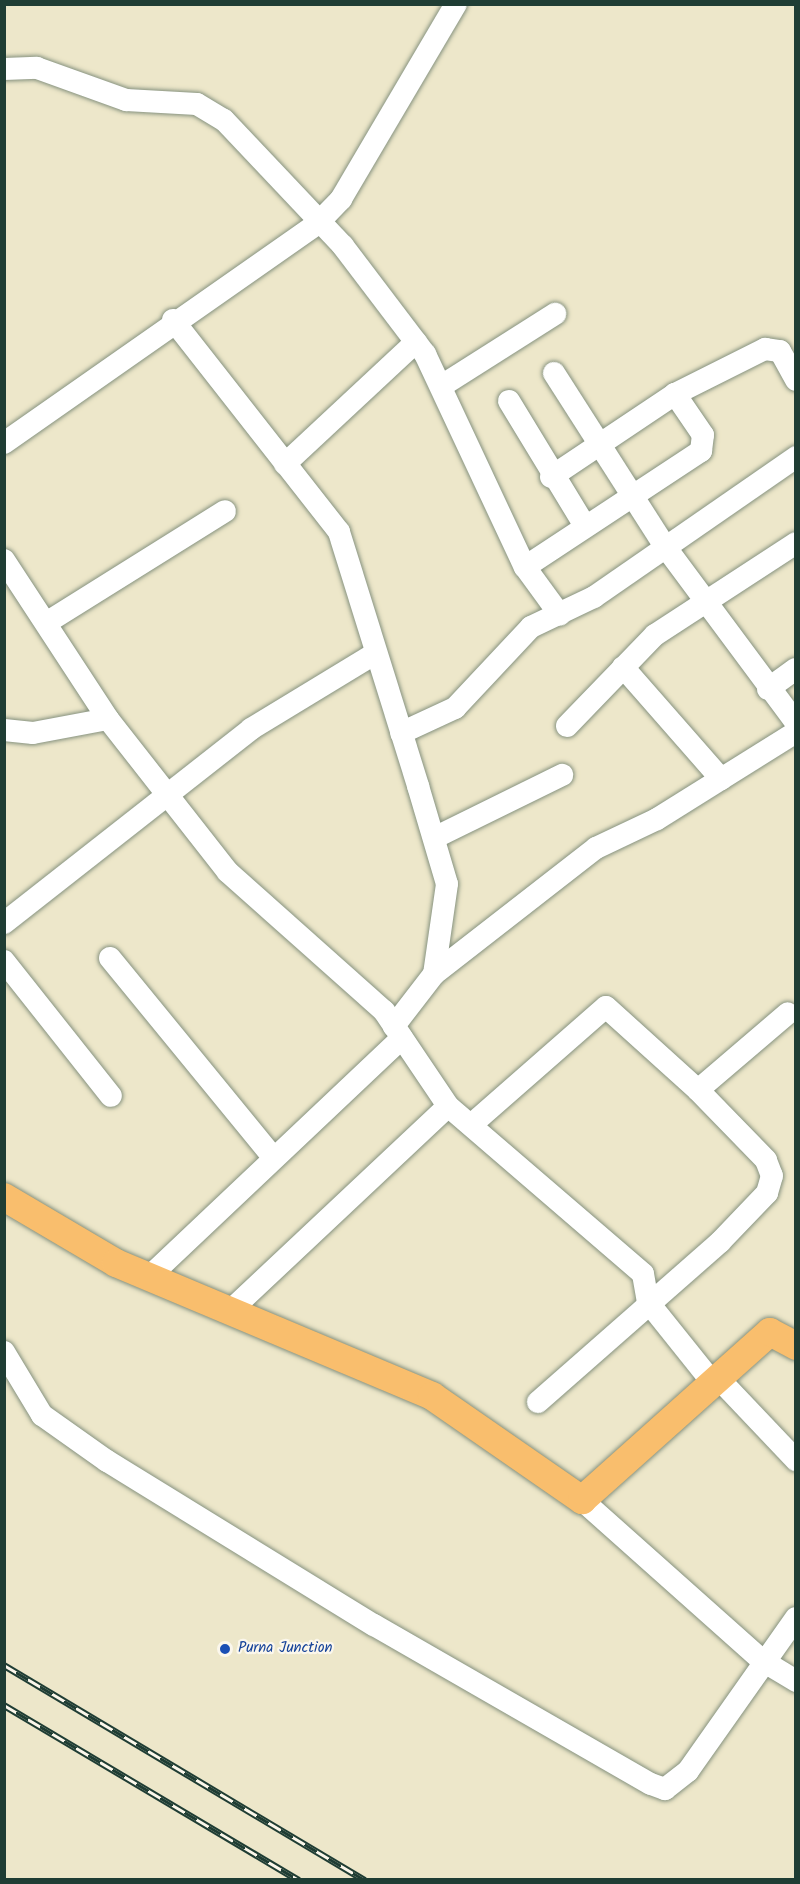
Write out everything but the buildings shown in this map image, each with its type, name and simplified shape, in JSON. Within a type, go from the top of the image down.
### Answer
[{"type":"main road","points":[[4,1197],[149,1277],[432,1396],[582,1500],[770,1332],[793,1342]]},
{"type":"street","points":[[4,443],[173,320],[317,224],[341,199],[456,4]]},
{"type":"street","points":[[4,69],[37,68],[126,100],[209,108],[317,224],[343,246],[416,342],[443,385],[525,567],[560,615]]},
{"type":"street","points":[[443,385],[555,314]]},
{"type":"street","points":[[173,320],[339,532],[447,884],[434,974]]},
{"type":"street","points":[[285,464],[416,342]]},
{"type":"street","points":[[551,477],[675,394],[773,346],[795,378]]},
{"type":"street","points":[[554,372],[630,495],[706,598],[768,689],[795,723]]},
{"type":"street","points":[[525,567],[704,446],[703,435],[675,394]]},
{"type":"street","points":[[508,401],[551,477],[585,526]]},
{"type":"street","points":[[401,733],[455,708],[521,636],[594,597],[664,544],[795,457]]},
{"type":"street","points":[[46,623],[225,511]]},
{"type":"street","points":[[567,726],[654,635],[706,598],[795,543]]},
{"type":"street","points":[[4,560],[108,719],[228,872],[398,1032],[448,1106],[644,1274],[648,1302],[716,1381],[795,1460]]},
{"type":"street","points":[[4,923],[251,729],[376,653]]},
{"type":"street","points":[[623,667],[721,778]]},
{"type":"street","points":[[768,689],[795,669]]},
{"type":"street","points":[[4,730],[33,733],[108,719]]},
{"type":"street","points":[[149,1277],[398,1032],[434,974],[596,848],[721,778],[795,732]]},
{"type":"street","points":[[434,838],[562,775]]},
{"type":"street","points":[[110,957],[272,1156]]},
{"type":"street","points":[[4,961],[111,1096]]},
{"type":"street","points":[[471,1125],[606,1007],[698,1090],[753,1144],[772,1176],[767,1193],[753,1209],[538,1402]]},
{"type":"street","points":[[698,1090],[793,1014]]},
{"type":"street","points":[[230,1311],[448,1106]]},
{"type":"street","points":[[4,1352],[42,1415],[107,1461],[374,1625],[651,1784],[665,1789],[688,1771],[795,1618]]},
{"type":"street","points":[[582,1500],[763,1661],[795,1681]]},
{"type":"railway","points":[[4,1665],[365,1880]]},
{"type":"railway","points":[[4,1705],[299,1880]]},
{"type":"place","name":"Purna Junction","points":[[225,1649]]}]
